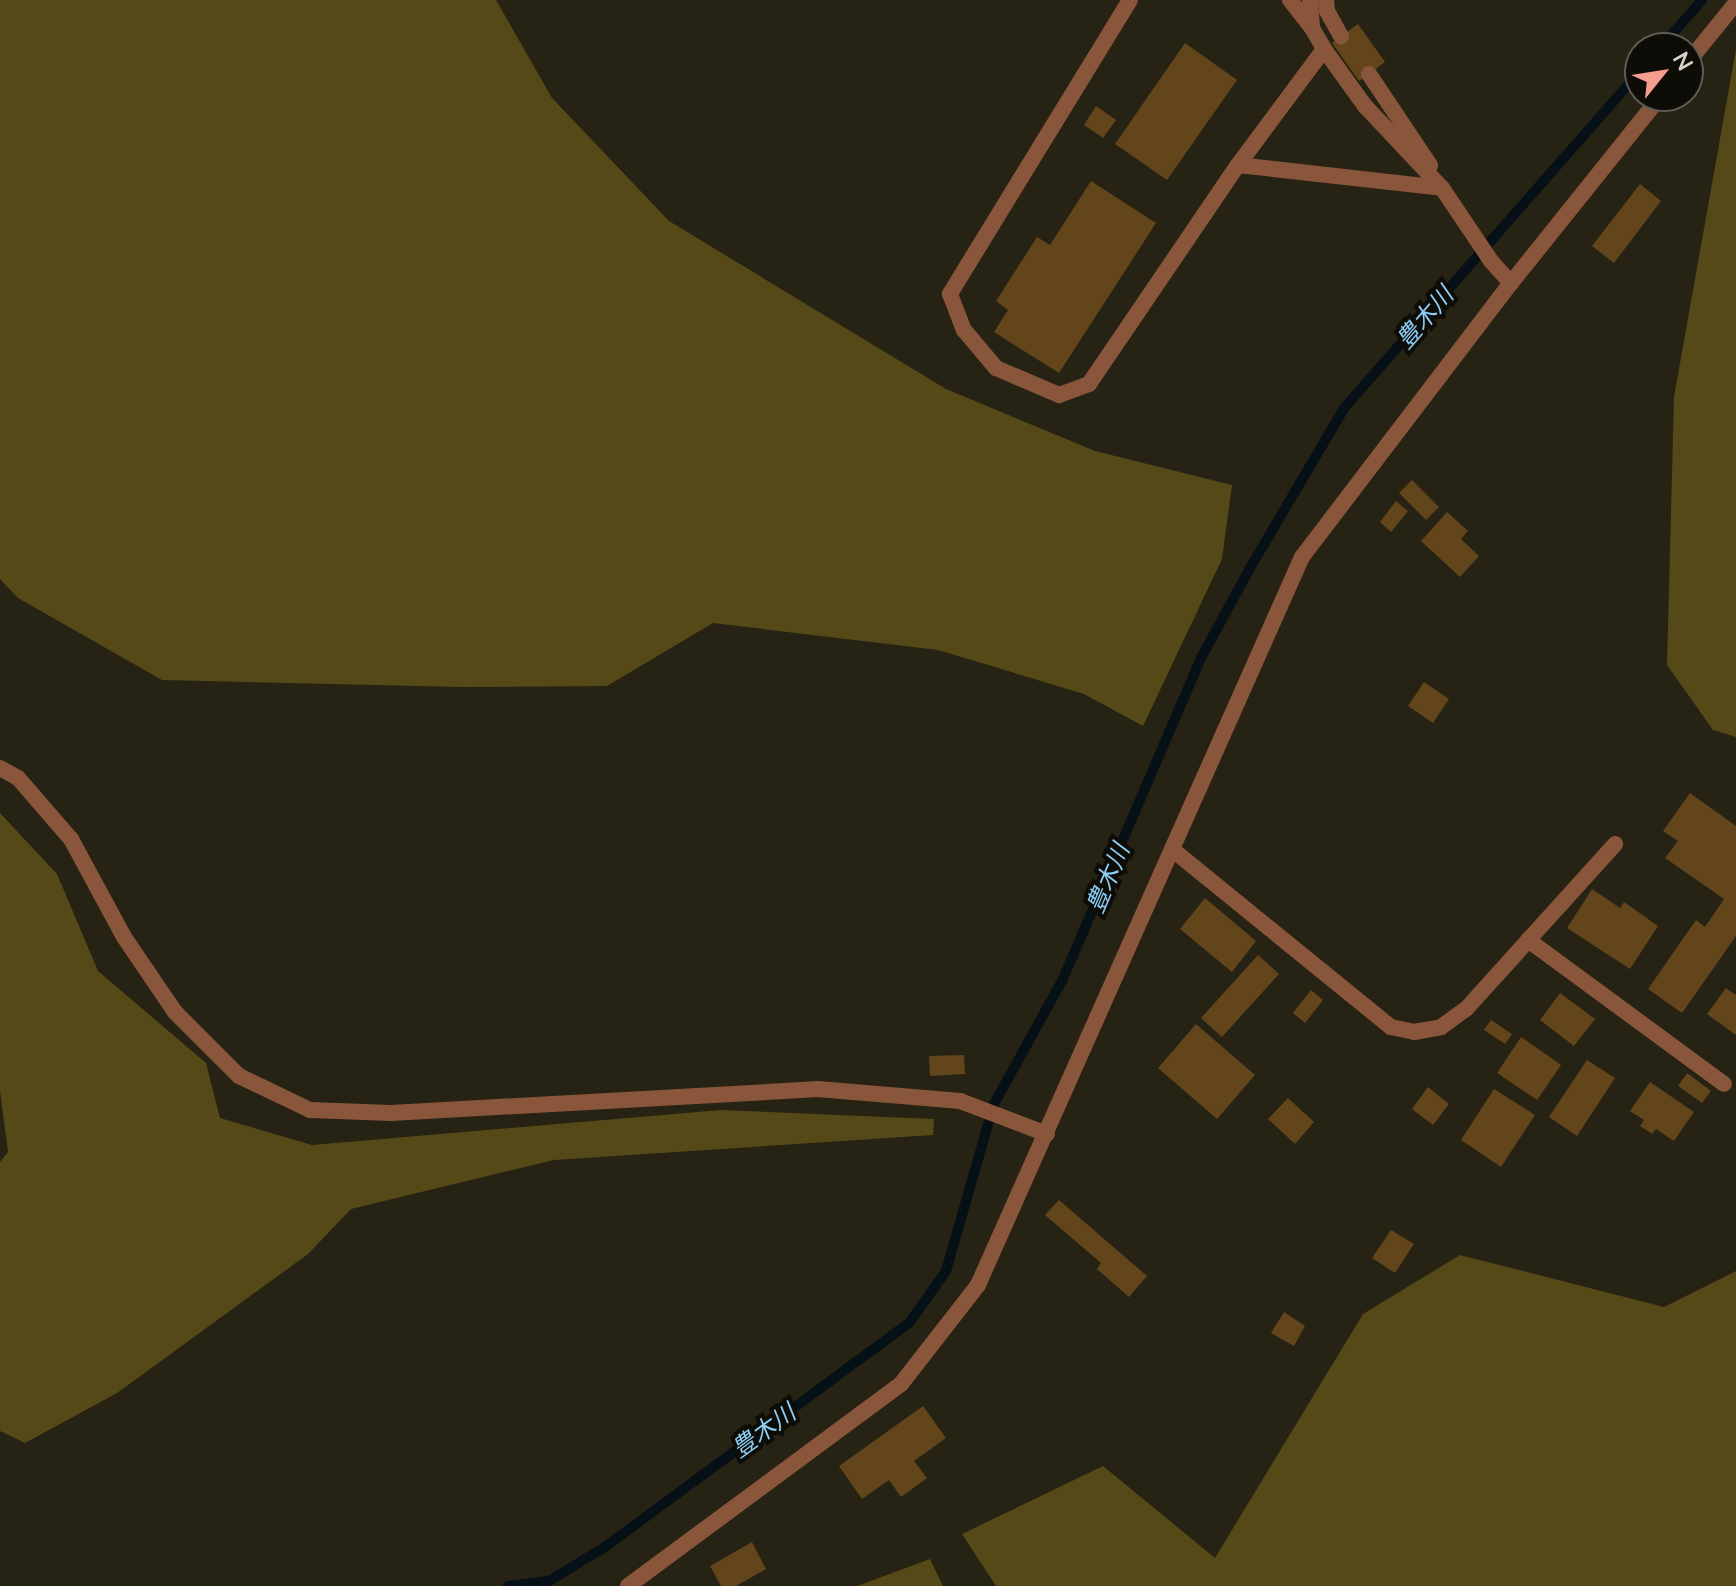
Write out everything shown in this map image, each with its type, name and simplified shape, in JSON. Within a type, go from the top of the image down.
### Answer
[{"type":"street","points":[[1130,0],[950,294],[964,330],[996,368],[1059,395],[1089,384],[1238,165],[1324,49]]},
{"type":"street","points":[[1290,0],[1365,106],[1442,188]]},
{"type":"street","points":[[1310,0],[1312,28]]},
{"type":"street","points":[[1326,0],[1327,11],[1341,36]]},
{"type":"street","points":[[1704,42],[1736,3]]},
{"type":"street","points":[[1369,74],[1418,143],[1475,239],[1511,283]]},
{"type":"street","points":[[628,1586],[901,1384],[978,1285],[1302,557],[1511,283],[1648,112]]},
{"type":"street","points":[[1238,165],[1442,188]]},
{"type":"street","points":[[0,768],[18,778],[71,839],[124,937],[175,1012],[239,1076],[310,1110],[391,1113],[818,1089],[960,1101],[1047,1134]]},
{"type":"street","points":[[1173,850],[1391,1027],[1414,1032],[1441,1027],[1467,1008],[1615,844]]},
{"type":"street","points":[[1528,940],[1724,1084]]},
{"type":"shaded area","points":[[0,0],[496,0],[552,98],[669,221],[946,389],[1095,451],[1232,485],[1222,559],[1143,726],[1084,694],[938,650],[713,623],[607,686],[462,687],[162,680],[18,598],[0,579]]},
{"type":"shaded area","points":[[1736,49],[1736,737],[1713,730],[1667,665],[1674,397]]},
{"type":"shaded area","points":[[0,813],[57,874],[98,971],[206,1063],[220,1118],[312,1145],[721,1110],[934,1119],[933,1135],[554,1160],[351,1209],[308,1254],[117,1393],[25,1443],[0,1431],[0,1162],[8,1152],[0,1091]]},
{"type":"shaded area","points":[[1460,1255],[1664,1307],[1736,1271],[1736,1586],[996,1586],[962,1534],[1103,1466],[1215,1558],[1363,1314]]},
{"type":"shaded area","points":[[930,1559],[943,1586],[857,1586]]},
{"type":"building","points":[[1358,24],[1385,62],[1359,81],[1332,43]]},
{"type":"building","points":[[1185,43],[1237,80],[1167,180],[1115,144]]},
{"type":"building","points":[[1096,106],[1116,120],[1103,138],[1084,125]]},
{"type":"building","points":[[1091,181],[1156,223],[1059,373],[994,332],[1008,310],[996,301],[1037,237],[1050,245]]},
{"type":"building","points":[[1640,184],[1661,201],[1614,263],[1592,246]]},
{"type":"building","points":[[1412,480],[1439,507],[1426,520],[1399,493]]},
{"type":"building","points":[[1396,501],[1408,511],[1391,532],[1380,522]]},
{"type":"building","points":[[1447,512],[1468,531],[1461,539],[1479,556],[1460,577],[1421,541]]},
{"type":"building","points":[[1424,682],[1449,699],[1433,723],[1408,706]]},
{"type":"building","points":[[1690,793],[1736,826],[1736,936],[1682,1013],[1648,989],[1696,920],[1705,927],[1724,899],[1665,858],[1678,841],[1663,831]]},
{"type":"building","points":[[1592,889],[1620,908],[1624,902],[1658,926],[1630,969],[1567,928]]},
{"type":"building","points":[[1205,898],[1256,941],[1232,972],[1180,929]]},
{"type":"building","points":[[1258,955],[1279,974],[1222,1037],[1201,1018]]},
{"type":"building","points":[[1726,988],[1736,995],[1736,1035],[1707,1014]]},
{"type":"building","points":[[1311,990],[1323,1000],[1305,1023],[1293,1013]]},
{"type":"building","points":[[1560,993],[1595,1019],[1574,1046],[1540,1020]]},
{"type":"building","points":[[1491,1020],[1512,1034],[1505,1044],[1484,1030]]},
{"type":"building","points":[[1196,1024],[1255,1075],[1217,1119],[1158,1068]]},
{"type":"building","points":[[1521,1037],[1561,1065],[1537,1100],[1497,1073]]},
{"type":"building","points":[[964,1055],[965,1074],[930,1076],[929,1056]]},
{"type":"building","points":[[1587,1060],[1615,1078],[1577,1136],[1549,1117]]},
{"type":"building","points":[[1687,1073],[1711,1091],[1702,1103],[1678,1086]]},
{"type":"building","points":[[1650,1082],[1694,1112],[1674,1141],[1656,1129],[1652,1134],[1640,1126],[1644,1120],[1630,1111]]},
{"type":"building","points":[[1428,1087],[1449,1104],[1433,1125],[1412,1109]]},
{"type":"building","points":[[1494,1089],[1535,1115],[1501,1167],[1461,1140]]},
{"type":"building","points":[[1288,1098],[1314,1122],[1295,1144],[1268,1119]]},
{"type":"building","points":[[1059,1200],[1147,1276],[1129,1297],[1097,1269],[1101,1263],[1045,1215]]},
{"type":"building","points":[[1391,1230],[1414,1244],[1395,1273],[1372,1258]]},
{"type":"building","points":[[1284,1312],[1305,1326],[1294,1346],[1271,1333]]},
{"type":"building","points":[[923,1406],[946,1438],[914,1461],[927,1478],[901,1497],[889,1480],[862,1499],[839,1466]]},
{"type":"building","points":[[752,1542],[766,1569],[736,1586],[721,1586],[710,1566]]},
{"type":"waterway","name":"豊木川","points":[[1674,32],[1702,0]]},
{"type":"waterway","name":"豊木川","points":[[508,1586],[549,1581],[605,1547],[909,1323],[946,1271],[994,1104],[1062,981],[1201,658],[1250,568],[1345,407],[1624,89]]}]
